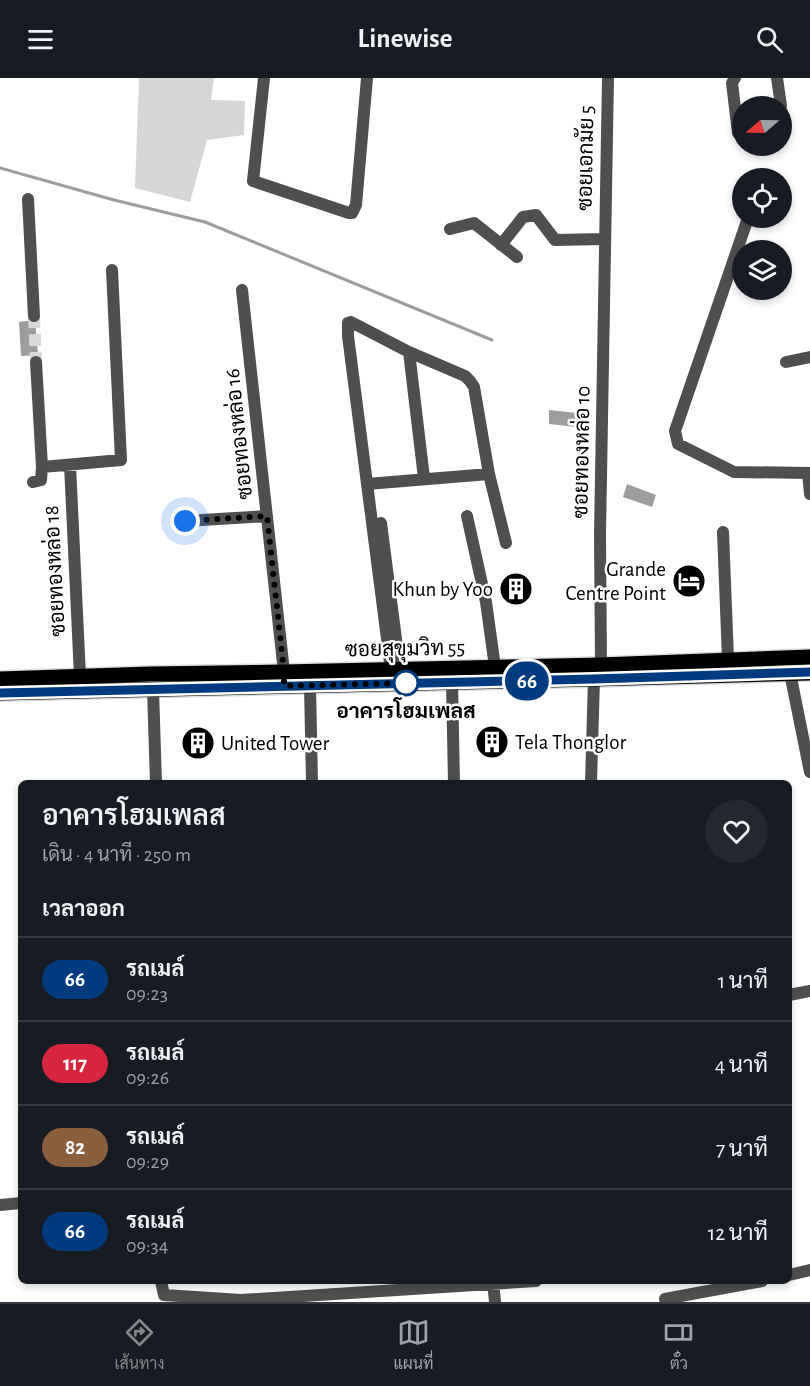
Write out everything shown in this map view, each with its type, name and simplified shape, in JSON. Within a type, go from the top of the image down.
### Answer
[{"type":"main road","name":"ซอยสุขุมวิท 55","points":[[0,679],[80,683],[451,675],[594,679],[790,665],[810,657]]},
{"type":"main road","name":"ซอยสุขุมวิท 55","points":[[310,679],[396,670],[451,675],[495,667],[728,659],[790,665],[810,672]]},
{"type":"main road","points":[[594,679],[601,665]]},
{"type":"main road","name":"ซอยสุขุมวิท 55","points":[[0,693],[80,683]]},
{"type":"street","points":[[264,78],[253,181],[349,213],[352,213],[356,205],[367,78]]},
{"type":"street","name":"ซอยเอกมัย 5","points":[[604,239],[608,78]]},
{"type":"street","points":[[734,96],[732,83],[735,78]]},
{"type":"street","points":[[777,78],[780,96]]},
{"type":"street","points":[[28,199],[34,316]]},
{"type":"street","points":[[501,245],[523,217],[536,215],[555,240],[604,239]]},
{"type":"street","points":[[450,230],[474,223],[517,257]]},
{"type":"street","points":[[745,228],[675,431],[678,444],[734,472],[809,473],[810,494]]},
{"type":"street","name":"ซอยทองหล่อ 10","points":[[601,665],[600,534],[604,239]]},
{"type":"street","points":[[42,467],[121,460],[112,270]]},
{"type":"street","name":"ซอยทองหล่อ 16","points":[[243,290],[284,679]]},
{"type":"street","points":[[396,670],[367,484],[348,323],[351,322],[409,352],[465,376],[470,381],[474,387],[489,474],[506,543]]},
{"type":"street","points":[[409,352],[424,478]]},
{"type":"street","points":[[786,362],[810,357]]},
{"type":"street","points":[[33,482],[41,480],[42,467],[36,362]]},
{"type":"street","name":"ซอยทองหล่อ 18","points":[[70,465],[80,683]]},
{"type":"street","points":[[367,484],[489,474]]},
{"type":"street","points":[[185,521],[267,516]]},
{"type":"street","points":[[467,516],[486,602],[495,667]]},
{"type":"street","points":[[381,523],[396,670]]},
{"type":"street","points":[[723,532],[728,659]]},
{"type":"street","points":[[790,665],[808,750],[810,772]]},
{"type":"street","points":[[451,675],[454,780]]},
{"type":"street","points":[[310,679],[312,780]]},
{"type":"street","points":[[591,780],[594,679]]},
{"type":"street","points":[[152,681],[156,780]]},
{"type":"street","points":[[792,994],[810,991]]},
{"type":"street","points":[[0,1205],[18,1203]]},
{"type":"street","points":[[792,1274],[810,1270]]},
{"type":"street","points":[[162,1284],[164,1295],[242,1301],[467,1284]]},
{"type":"street","points":[[493,1284],[495,1302]]},
{"type":"street","points":[[664,1299],[745,1284]]},
{"type":"shaded area","points":[[139,78],[214,78],[211,100],[245,101],[244,135],[207,140],[190,202],[135,188]]},
{"type":"shaded area","points":[[35,320],[38,355],[21,356],[19,322]]},
{"type":"shaded area","points":[[549,410],[577,413],[576,427],[549,424]]},
{"type":"shaded area","points":[[627,484],[656,495],[652,507],[623,497]]},
{"type":"waterway","points":[[0,168],[114,200],[205,222],[492,340]]},
{"type":"tunnel","points":[[34,316],[36,362]]},
{"type":"bus line","name":"66","points":[[0,693],[810,672]]},
{"type":"place","name":"Grande Centre Point","points":[[689,581]]},
{"type":"place","name":"Khun by Yoo","points":[[516,589]]},
{"type":"place","name":"อาคารโฮมเพลส","points":[[406,683]]},
{"type":"place","name":"Tela Thonglor","points":[[492,742]]},
{"type":"place","name":"United Tower","points":[[198,743]]},
{"type":"route","points":[[185,521],[267,516],[284,686],[406,683]]}]
